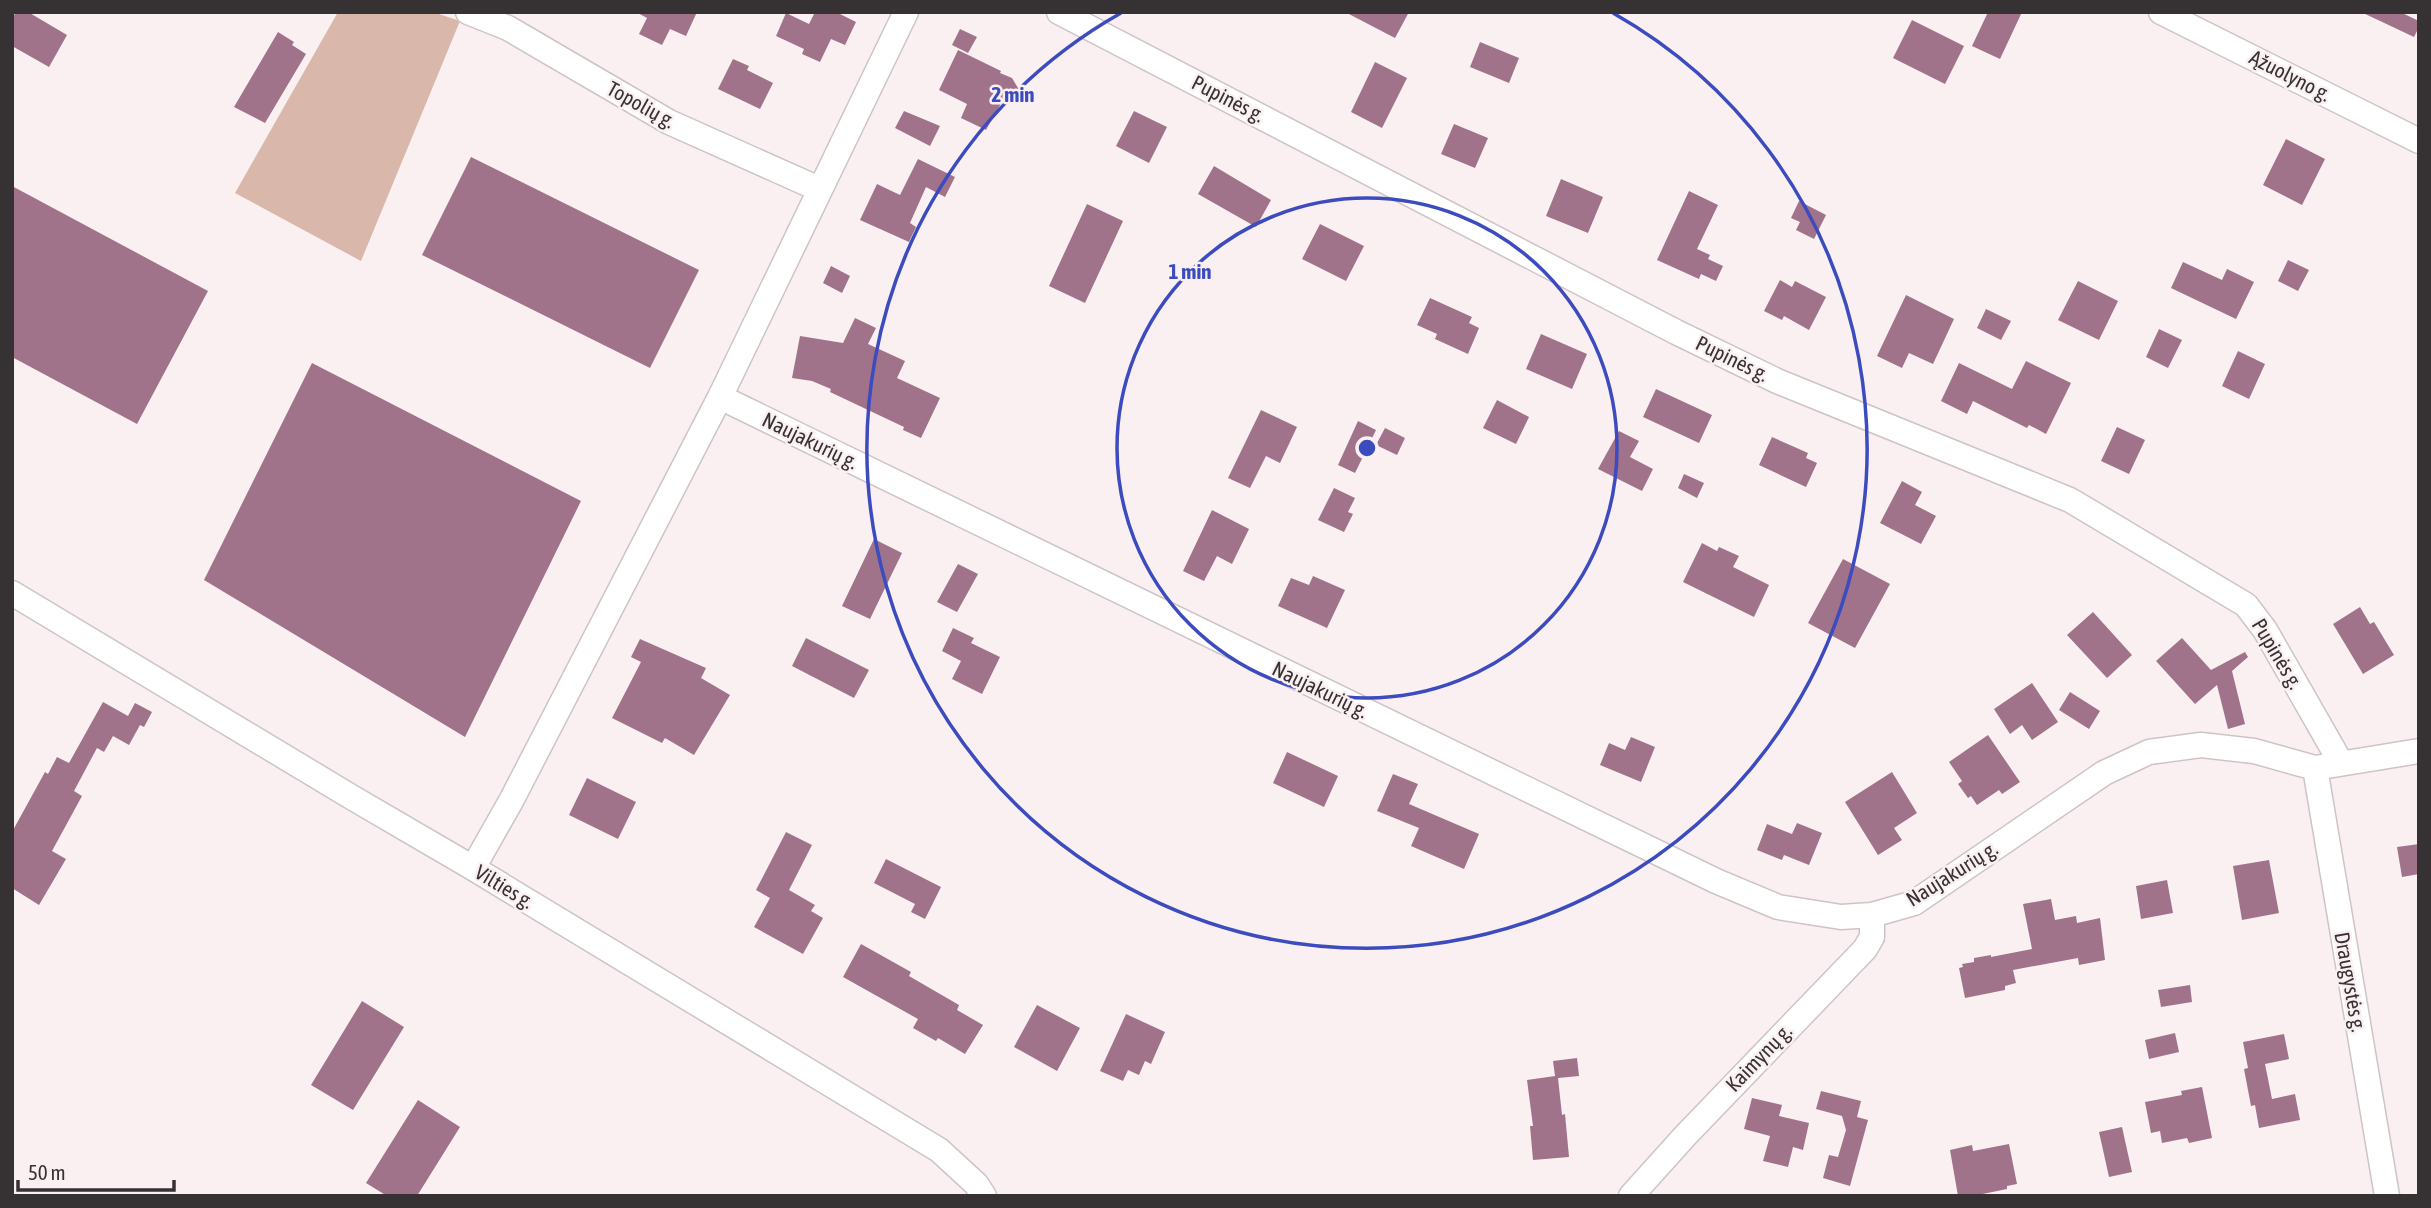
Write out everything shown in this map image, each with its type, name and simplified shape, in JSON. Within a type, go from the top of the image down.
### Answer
[{"type":"street","name":"Topolių g.","points":[[468,12],[508,28],[669,122],[820,189]]},
{"type":"street","points":[[473,868],[511,801],[720,397],[906,12]]},
{"type":"street","name":"Pupinės g.","points":[[1059,12],[1777,381],[2070,500],[2246,605],[2265,630],[2341,764]]},
{"type":"street","name":"Ąžuolyno g.","points":[[2161,12],[2419,141]]},
{"type":"street","name":"Naujakurių g.","points":[[720,397],[1716,881],[1778,907],[1841,917],[1872,915],[1914,903],[2104,773],[2149,752],[2201,746],[2254,751],[2315,768],[2419,751]]},
{"type":"street","name":"Vilties g.","points":[[12,593],[939,1150],[976,1184],[984,1196]]},
{"type":"street","name":"Draugystės g.","points":[[2315,768],[2388,1196]]},
{"type":"street","name":"Kaimynų g.","points":[[1631,1196],[1865,949],[1872,937],[1872,915]]},
{"type":"shaded area","points":[[338,12],[433,12],[460,21],[361,261],[235,193]]},
{"type":"building","points":[[16,12],[28,12],[67,35],[49,67],[12,46],[12,19]]},
{"type":"building","points":[[636,12],[697,12],[686,36],[670,29],[662,45],[639,34],[647,18]]},
{"type":"building","points":[[815,12],[836,12],[856,22],[845,45],[831,39],[820,62],[802,54],[804,49],[776,36],[786,13],[809,24]]},
{"type":"building","points":[[1345,12],[1409,12],[1395,38]]},
{"type":"building","points":[[1988,12],[2022,12],[2000,59],[1972,46]]},
{"type":"building","points":[[2361,12],[2400,12],[2419,21],[2419,27],[2414,37]]},
{"type":"building","points":[[1912,20],[1964,46],[1945,84],[1893,58]]},
{"type":"building","points":[[960,29],[977,37],[968,53],[952,45]]},
{"type":"building","points":[[278,32],[306,54],[265,123],[234,107]]},
{"type":"building","points":[[1480,42],[1519,58],[1509,83],[1470,67]]},
{"type":"building","points":[[958,50],[1001,71],[1000,73],[1012,78],[1018,88],[1013,100],[1003,100],[986,130],[961,118],[967,104],[939,90]]},
{"type":"building","points":[[733,59],[749,66],[747,70],[773,83],[760,109],[718,89]]},
{"type":"building","points":[[1375,62],[1407,78],[1382,128],[1351,112]]},
{"type":"building","points":[[904,111],[940,126],[930,146],[895,128]]},
{"type":"building","points":[[1134,111],[1167,127],[1149,163],[1116,146]]},
{"type":"building","points":[[1454,124],[1488,138],[1475,168],[1441,154]]},
{"type":"building","points":[[2286,139],[2325,159],[2302,205],[2263,185]]},
{"type":"building","points":[[471,157],[699,270],[650,368],[422,255]]},
{"type":"building","points":[[918,159],[955,177],[945,197],[926,187],[910,223],[916,227],[909,242],[860,220],[877,184],[900,195]]},
{"type":"building","points":[[1214,166],[1271,200],[1256,227],[1198,194]]},
{"type":"building","points":[[1561,179],[1603,197],[1588,233],[1546,216]]},
{"type":"building","points":[[12,186],[208,291],[137,424],[12,357]]},
{"type":"building","points":[[1689,191],[1718,205],[1697,249],[1710,255],[1708,259],[1723,266],[1716,281],[1701,274],[1699,279],[1657,260]]},
{"type":"building","points":[[1799,201],[1826,215],[1814,239],[1796,230],[1800,222],[1791,218]]},
{"type":"building","points":[[1087,204],[1123,221],[1085,303],[1049,286]]},
{"type":"building","points":[[1320,224],[1364,246],[1346,281],[1302,259]]},
{"type":"building","points":[[2288,260],[2309,270],[2298,291],[2278,281]]},
{"type":"building","points":[[2183,262],[2222,280],[2227,269],[2254,282],[2236,319],[2171,288]]},
{"type":"building","points":[[831,266],[850,276],[842,293],[823,283]]},
{"type":"building","points":[[1780,280],[1792,287],[1795,281],[1826,297],[1809,330],[1784,316],[1782,320],[1764,311]]},
{"type":"building","points":[[2078,281],[2118,301],[2099,340],[2058,320]]},
{"type":"building","points":[[1906,295],[1954,319],[1933,364],[1909,353],[1902,368],[1877,356]]},
{"type":"building","points":[[1430,298],[1472,317],[1469,323],[1479,328],[1468,354],[1435,339],[1437,334],[1417,325]]},
{"type":"building","points":[[1986,309],[2011,321],[2001,340],[1977,328]]},
{"type":"building","points":[[855,318],[876,328],[868,344],[905,361],[897,378],[940,398],[921,438],[903,430],[904,427],[830,392],[831,389],[812,381],[792,378],[800,336],[843,343]]},
{"type":"building","points":[[2159,329],[2182,340],[2168,368],[2146,357]]},
{"type":"building","points":[[1541,334],[1587,354],[1572,389],[1526,369]]},
{"type":"building","points":[[2238,351],[2265,364],[2249,399],[2222,386]]},
{"type":"building","points":[[2026,361],[2071,383],[2046,434],[2029,425],[2027,428],[1973,401],[1967,414],[1941,401],[1959,363],[2012,389]]},
{"type":"building","points":[[312,363],[581,501],[465,737],[204,580]]},
{"type":"building","points":[[1656,389],[1712,415],[1699,443],[1643,417]]},
{"type":"building","points":[[1497,400],[1529,417],[1516,444],[1483,428]]},
{"type":"building","points":[[1261,410],[1297,427],[1280,463],[1266,456],[1250,488],[1228,478]]},
{"type":"building","points":[[1358,421],[1376,430],[1355,473],[1338,465]]},
{"type":"building","points":[[2117,427],[2145,440],[2129,474],[2101,461]]},
{"type":"building","points":[[1385,428],[1405,438],[1397,455],[1376,445]]},
{"type":"building","points":[[1619,431],[1639,441],[1630,457],[1653,469],[1642,491],[1598,469]]},
{"type":"building","points":[[1772,437],[1808,453],[1806,458],[1817,463],[1806,487],[1759,465]]},
{"type":"building","points":[[1684,474],[1704,483],[1697,498],[1678,488]]},
{"type":"building","points":[[1902,481],[1922,492],[1915,505],[1936,516],[1921,544],[1880,523]]},
{"type":"building","points":[[1334,488],[1355,498],[1348,512],[1353,514],[1344,532],[1318,520]]},
{"type":"building","points":[[1212,510],[1249,529],[1232,564],[1217,556],[1204,581],[1183,571]]},
{"type":"building","points":[[874,539],[902,553],[870,619],[842,606]]},
{"type":"building","points":[[1702,543],[1717,551],[1719,547],[1739,556],[1733,567],[1769,585],[1754,617],[1683,582]]},
{"type":"building","points":[[1843,559],[1890,584],[1855,648],[1808,623]]},
{"type":"building","points":[[958,564],[978,574],[957,612],[937,602]]},
{"type":"building","points":[[1313,576],[1345,590],[1327,628],[1278,606],[1291,578],[1309,585]]},
{"type":"building","points":[[2360,607],[2370,624],[2374,622],[2394,655],[2363,674],[2333,624]]},
{"type":"building","points":[[2093,612],[2132,655],[2107,678],[2067,635]]},
{"type":"building","points":[[953,628],[974,638],[971,643],[1000,657],[982,694],[952,679],[961,661],[942,651]]},
{"type":"building","points":[[806,638],[869,670],[854,698],[792,666]]},
{"type":"building","points":[[2182,638],[2211,670],[2245,652],[2248,657],[2232,671],[2245,724],[2228,729],[2217,685],[2195,704],[2156,661]]},
{"type":"building","points":[[640,639],[706,668],[701,678],[730,695],[694,755],[665,738],[662,743],[612,718],[641,662],[631,657]]},
{"type":"building","points":[[2032,683],[2058,722],[2032,740],[2022,725],[2010,734],[1994,709]]},
{"type":"building","points":[[2070,692],[2100,711],[2089,729],[2059,710]]},
{"type":"building","points":[[103,702],[128,716],[135,703],[152,712],[144,727],[140,725],[129,745],[113,736],[104,752],[97,748],[74,791],[82,796],[52,851],[66,859],[39,905],[12,888],[12,832],[45,772],[48,774],[57,757],[69,763]]},
{"type":"building","points":[[1988,735],[2020,782],[2002,794],[1999,790],[1977,805],[1958,784],[1962,781],[1949,762]]},
{"type":"building","points":[[1631,737],[1655,747],[1641,782],[1600,765],[1609,743],[1625,750]]},
{"type":"building","points":[[1287,752],[1338,776],[1324,807],[1273,783]]},
{"type":"building","points":[[1892,772],[1917,813],[1894,828],[1902,840],[1878,855],[1845,802]]},
{"type":"building","points":[[1393,774],[1418,784],[1409,804],[1479,834],[1464,869],[1411,846],[1419,828],[1377,811]]},
{"type":"building","points":[[587,778],[636,802],[618,839],[569,815]]},
{"type":"building","points":[[1797,823],[1822,833],[1809,865],[1784,855],[1782,860],[1757,850],[1767,824],[1792,834]]},
{"type":"building","points":[[786,832],[812,845],[789,890],[815,905],[811,911],[823,918],[803,954],[754,927],[770,898],[756,890]]},
{"type":"building","points":[[2419,844],[2419,874],[2402,877],[2397,847]]},
{"type":"building","points":[[886,859],[941,887],[925,919],[911,912],[915,904],[874,883]]},
{"type":"building","points":[[2269,860],[2279,913],[2242,920],[2233,866]]},
{"type":"building","points":[[2167,880],[2173,913],[2141,919],[2136,886]]},
{"type":"building","points":[[2051,899],[2055,920],[2076,916],[2077,923],[2100,918],[2105,960],[2079,965],[2078,958],[2013,970],[2016,983],[2005,986],[2005,990],[1965,998],[1959,968],[1963,967],[1962,964],[1974,962],[1974,958],[2032,949],[2023,904]]},
{"type":"building","points":[[861,944],[911,972],[909,976],[959,1005],[957,1010],[983,1025],[965,1054],[938,1038],[936,1041],[913,1028],[918,1019],[843,977]]},
{"type":"building","points":[[2190,985],[2192,1002],[2161,1007],[2158,990]]},
{"type":"building","points":[[362,1001],[404,1027],[353,1110],[311,1085]]},
{"type":"building","points":[[1037,1005],[1080,1028],[1057,1071],[1014,1047]]},
{"type":"building","points":[[1126,1014],[1165,1032],[1151,1064],[1145,1061],[1139,1075],[1128,1070],[1123,1081],[1100,1071]]},
{"type":"building","points":[[2175,1033],[2179,1052],[2149,1059],[2145,1040]]},
{"type":"building","points":[[2284,1034],[2289,1059],[2265,1064],[2272,1099],[2295,1094],[2300,1120],[2259,1128],[2255,1105],[2251,1106],[2244,1069],[2248,1068],[2243,1042]]},
{"type":"building","points":[[1577,1058],[1579,1076],[1558,1078],[1569,1157],[1533,1160],[1530,1126],[1533,1126],[1527,1080],[1555,1076],[1553,1061]]},
{"type":"building","points":[[2202,1087],[2212,1138],[2189,1143],[2187,1138],[2162,1143],[2160,1131],[2151,1133],[2145,1102],[2182,1095],[2181,1091]]},
{"type":"building","points":[[1821,1091],[1861,1101],[1857,1117],[1868,1120],[1850,1186],[1823,1178],[1829,1155],[1838,1157],[1846,1130],[1842,1116],[1816,1109]]},
{"type":"building","points":[[1752,1098],[1782,1105],[1779,1116],[1809,1123],[1803,1150],[1793,1147],[1788,1167],[1763,1161],[1770,1136],[1744,1129]]},
{"type":"building","points":[[418,1100],[460,1127],[417,1196],[387,1196],[366,1183]]},
{"type":"building","points":[[2122,1127],[2132,1172],[2109,1177],[2099,1132]]},
{"type":"building","points":[[2009,1144],[2017,1184],[2007,1186],[2007,1189],[1973,1196],[1958,1196],[1950,1150],[1972,1145],[1973,1151]]}]
